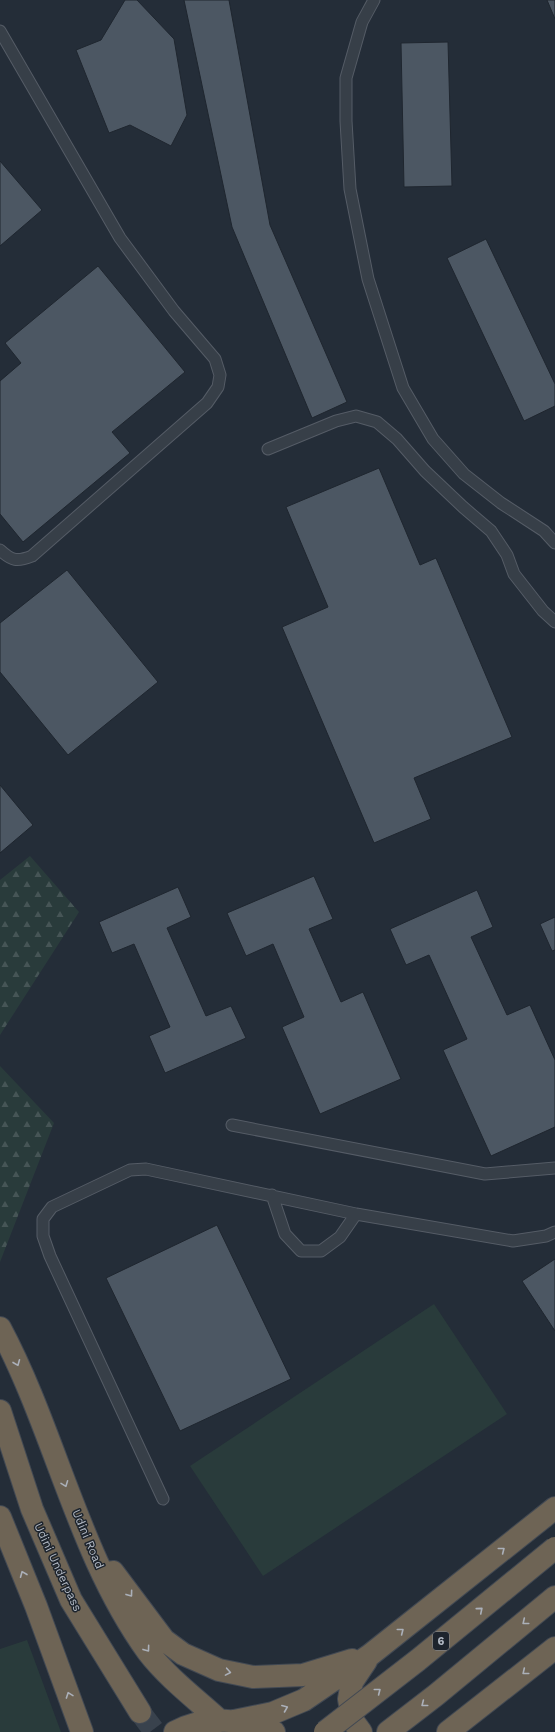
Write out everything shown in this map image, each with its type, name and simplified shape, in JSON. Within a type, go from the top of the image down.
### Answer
[{"type":"highway","name":"Udini Road","points":[[0,1328],[12,1351],[33,1401],[83,1528],[106,1581],[119,1606],[149,1653],[173,1679],[227,1721]]},
{"type":"highway","name":"Udini Underpass","points":[[0,1411],[32,1509],[71,1600],[140,1712]]},
{"type":"highway","points":[[175,1732],[199,1723],[227,1721],[273,1712],[304,1700],[370,1655],[555,1508]]},
{"type":"highway","points":[[0,1517],[36,1606],[82,1732]]},
{"type":"highway","points":[[83,1528],[164,1640],[183,1654],[219,1670],[253,1677],[303,1675],[370,1655]]},
{"type":"highway","name":"6","points":[[325,1732],[418,1660],[555,1548]]},
{"type":"highway","points":[[388,1732],[436,1695],[555,1597]]},
{"type":"highway","points":[[437,1732],[455,1728],[555,1648]]},
{"type":"highway","points":[[361,1732],[353,1722],[349,1700],[352,1682],[370,1655]]},
{"type":"highway","points":[[227,1721],[257,1725],[274,1732]]},
{"type":"lane","points":[[374,0],[362,22],[346,78],[346,121],[350,189],[368,279],[403,388],[433,439],[464,474],[501,503],[544,531],[555,543]]},
{"type":"lane","points":[[0,30],[120,238],[174,311],[215,359],[220,375],[218,387],[206,403],[32,556],[21,560],[10,559],[0,550]]},
{"type":"lane","points":[[268,449],[336,421],[356,416],[377,422],[397,438],[425,471],[491,531],[507,555],[514,574],[543,611],[555,622]]},
{"type":"lane","points":[[232,1125],[485,1174],[555,1168]]},
{"type":"lane","points":[[163,1499],[50,1256],[43,1236],[43,1219],[52,1207],[130,1170],[146,1169],[356,1214],[513,1241],[546,1236],[555,1232]]},
{"type":"lane","points":[[272,1195],[285,1234],[301,1251],[321,1251],[340,1237],[356,1214]]},
{"type":"green space","points":[[30,856],[79,912],[0,1035],[0,880]]},
{"type":"green space","points":[[0,1066],[54,1123],[0,1262]]},
{"type":"green space","points":[[434,1304],[507,1414],[263,1576],[190,1466]]},
{"type":"green space","points":[[27,1640],[61,1732],[0,1732],[0,1649]]},
{"type":"building","points":[[125,0],[137,0],[174,39],[187,115],[171,146],[130,125],[109,133],[76,50],[101,40]]},
{"type":"building","points":[[184,0],[229,0],[270,225],[347,402],[312,418],[232,227]]},
{"type":"building","points":[[547,0],[555,0],[555,19]]},
{"type":"building","points":[[448,42],[452,186],[404,187],[401,43]]},
{"type":"building","points":[[0,161],[42,210],[0,246]]},
{"type":"building","points":[[486,239],[555,384],[555,406],[524,421],[447,258]]},
{"type":"building","points":[[98,266],[185,372],[112,432],[130,453],[23,542],[0,514],[0,381],[21,363],[5,343]]},
{"type":"building","points":[[379,468],[420,565],[436,558],[512,737],[414,778],[431,819],[374,843],[282,627],[328,607],[286,507]]},
{"type":"building","points":[[67,570],[158,682],[68,755],[0,672],[0,623]]},
{"type":"building","points":[[0,785],[33,825],[0,853]]},
{"type":"building","points":[[314,876],[333,919],[309,929],[341,1002],[363,992],[401,1079],[320,1114],[282,1027],[304,1017],[273,944],[246,956],[227,913]]},
{"type":"building","points":[[178,887],[191,917],[167,928],[206,1016],[231,1006],[246,1038],[165,1073],[149,1036],[170,1027],[134,944],[112,953],[99,922]]},
{"type":"building","points":[[477,890],[493,927],[471,937],[507,1015],[530,1005],[555,1060],[555,1127],[491,1156],[443,1050],[467,1039],[429,955],[406,965],[390,929]]},
{"type":"building","points":[[555,917],[555,950],[552,951],[540,924]]},
{"type":"building","points":[[217,1225],[291,1379],[180,1431],[106,1278]]},
{"type":"building","points":[[555,1259],[555,1331],[522,1281]]},
{"type":"tunnel","points":[[140,1712],[155,1732]]}]
